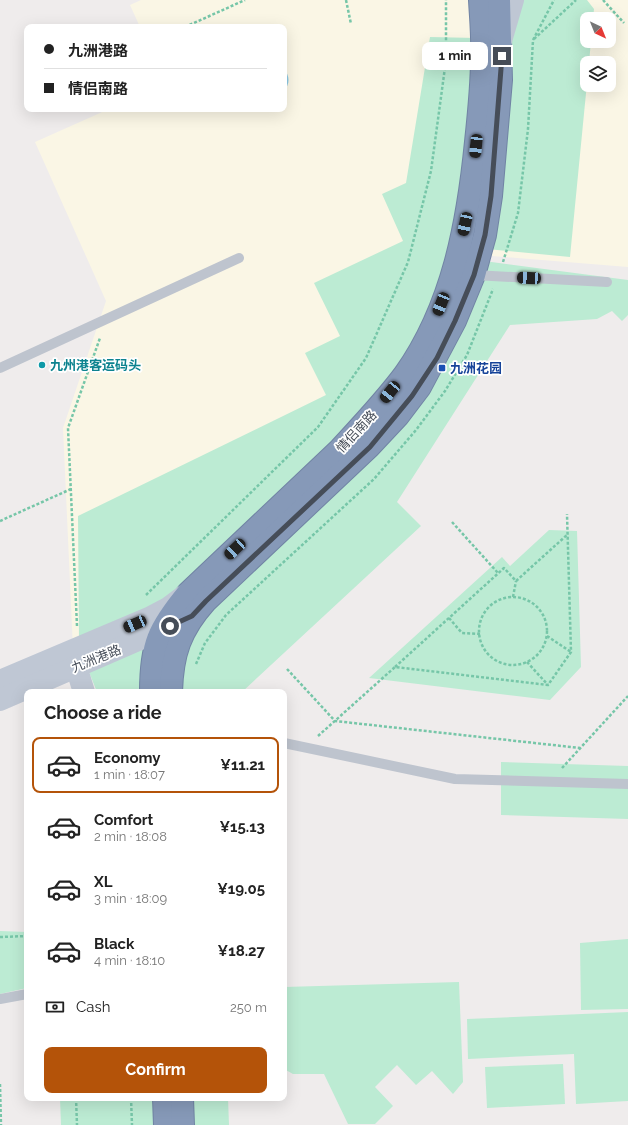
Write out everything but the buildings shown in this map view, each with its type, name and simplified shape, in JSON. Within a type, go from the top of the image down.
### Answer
[{"type":"highway","name":"情侣南路","points":[[152,689],[152,658],[160,632],[188,593],[339,450],[361,426],[405,374],[435,319],[458,259],[471,189],[481,89],[482,56],[480,0]]},
{"type":"highway","name":"情侣南路","points":[[171,689],[173,667],[178,643],[192,616],[206,601],[370,447],[398,416],[420,387],[437,358],[455,321],[474,275],[485,235],[491,196],[501,80],[499,0]]},
{"type":"highway","points":[[164,1101],[165,1125]]},
{"type":"highway","points":[[182,1101],[183,1125]]},
{"type":"street","points":[[501,41],[513,0]]},
{"type":"street","name":"九洲港路","points":[[0,681],[149,618],[168,608],[188,593]]},
{"type":"street","name":"九洲港路","points":[[25,689],[160,632],[192,616]]},
{"type":"street","points":[[67,670],[75,671],[79,676],[83,689]]},
{"type":"street","name":"九洲港路","points":[[0,700],[24,689]]},
{"type":"lane","points":[[0,368],[239,258]]},
{"type":"lane","points":[[474,275],[607,282]]},
{"type":"lane","points":[[287,744],[455,779],[628,784]]},
{"type":"lane","points":[[0,999],[24,995]]},
{"type":"path","points":[[192,24],[245,0]]},
{"type":"path","points":[[346,0],[350,24]]},
{"type":"path","points":[[145,596],[318,427],[366,358],[408,262],[431,171],[446,60],[446,0]]},
{"type":"path","points":[[533,40],[576,0]]},
{"type":"path","points":[[603,0],[624,23]]},
{"type":"path","points":[[77,626],[68,428],[107,318]]},
{"type":"path","points":[[0,521],[71,488]]},
{"type":"path","points":[[548,686],[571,652],[567,514]]},
{"type":"path","points":[[452,522],[498,574]]},
{"type":"path","points":[[513,597],[516,581],[568,534]]},
{"type":"path","points":[[305,748],[504,568],[516,581]]},
{"type":"path","points":[[513,597],[525,599],[535,605],[543,614],[547,625],[547,636],[543,647],[536,656],[526,662],[516,665],[506,664],[496,660],[487,653],[482,644],[480,634],[480,623],[485,613],[492,605],[502,599],[513,597]]},
{"type":"path","points":[[449,618],[462,633],[480,634]]},
{"type":"path","points":[[69,629],[84,623]]},
{"type":"path","points":[[547,636],[571,652]]},
{"type":"path","points":[[526,662],[548,686]]},
{"type":"path","points":[[395,667],[548,686]]},
{"type":"path","points":[[287,669],[335,721],[580,748]]},
{"type":"path","points":[[549,782],[628,696]]},
{"type":"path","points":[[0,937],[24,936]]},
{"type":"path","points":[[0,1084],[1,1125]]},
{"type":"path","points":[[76,1101],[77,1125]]},
{"type":"path","points":[[131,1101],[132,1125]]},
{"type":"shaded area","points":[[141,0],[479,0],[446,290],[73,649],[63,428],[106,301],[35,142],[102,112],[287,112],[287,24],[139,24],[130,5]]},
{"type":"shaded area","points":[[513,0],[628,0],[628,267],[480,255]]},
{"type":"green space","points":[[520,0],[587,0],[594,9],[594,12],[580,12],[580,48],[590,48],[590,56],[580,56],[580,92],[586,92],[570,257],[487,249],[507,41]]},
{"type":"green space","points":[[430,37],[476,38],[477,87],[451,263],[400,372],[184,592],[79,640],[78,516],[326,395],[305,353],[340,336],[314,283],[403,241],[382,194],[406,183]]},
{"type":"green space","points":[[484,261],[628,280],[628,315],[622,321],[612,311],[597,319],[510,325],[397,502],[421,526],[245,689],[177,689],[184,642]]},
{"type":"green space","points":[[549,530],[577,531],[581,667],[550,700],[369,678],[502,557],[510,566]]},
{"type":"green space","points":[[152,640],[144,689],[96,689],[87,667]]},
{"type":"green space","points":[[501,762],[628,766],[628,819],[501,815]]},
{"type":"green space","points":[[0,931],[24,932],[24,989],[0,994]]},
{"type":"green space","points":[[628,939],[628,1009],[581,1010],[580,943]]},
{"type":"green space","points":[[459,982],[463,1082],[453,1094],[432,1071],[416,1085],[397,1065],[375,1087],[393,1106],[375,1124],[348,1124],[324,1074],[293,1074],[287,1071],[287,987]]},
{"type":"green space","points":[[628,1012],[628,1101],[576,1104],[574,1054],[468,1059],[467,1019]]},
{"type":"green space","points":[[563,1064],[565,1104],[487,1108],[485,1067]]},
{"type":"green space","points":[[60,1101],[154,1101],[155,1125],[61,1125]]},
{"type":"green space","points":[[189,1101],[228,1101],[229,1125],[189,1125]]},
{"type":"place","name":"九州港客运码头","points":[[42,365]]},
{"type":"place","name":"九洲花园","points":[[442,368]]},
{"type":"route","points":[[170,626],[192,616],[206,601],[370,447],[398,416],[420,387],[437,358],[455,321],[474,275],[485,235],[491,196],[502,56]]}]
